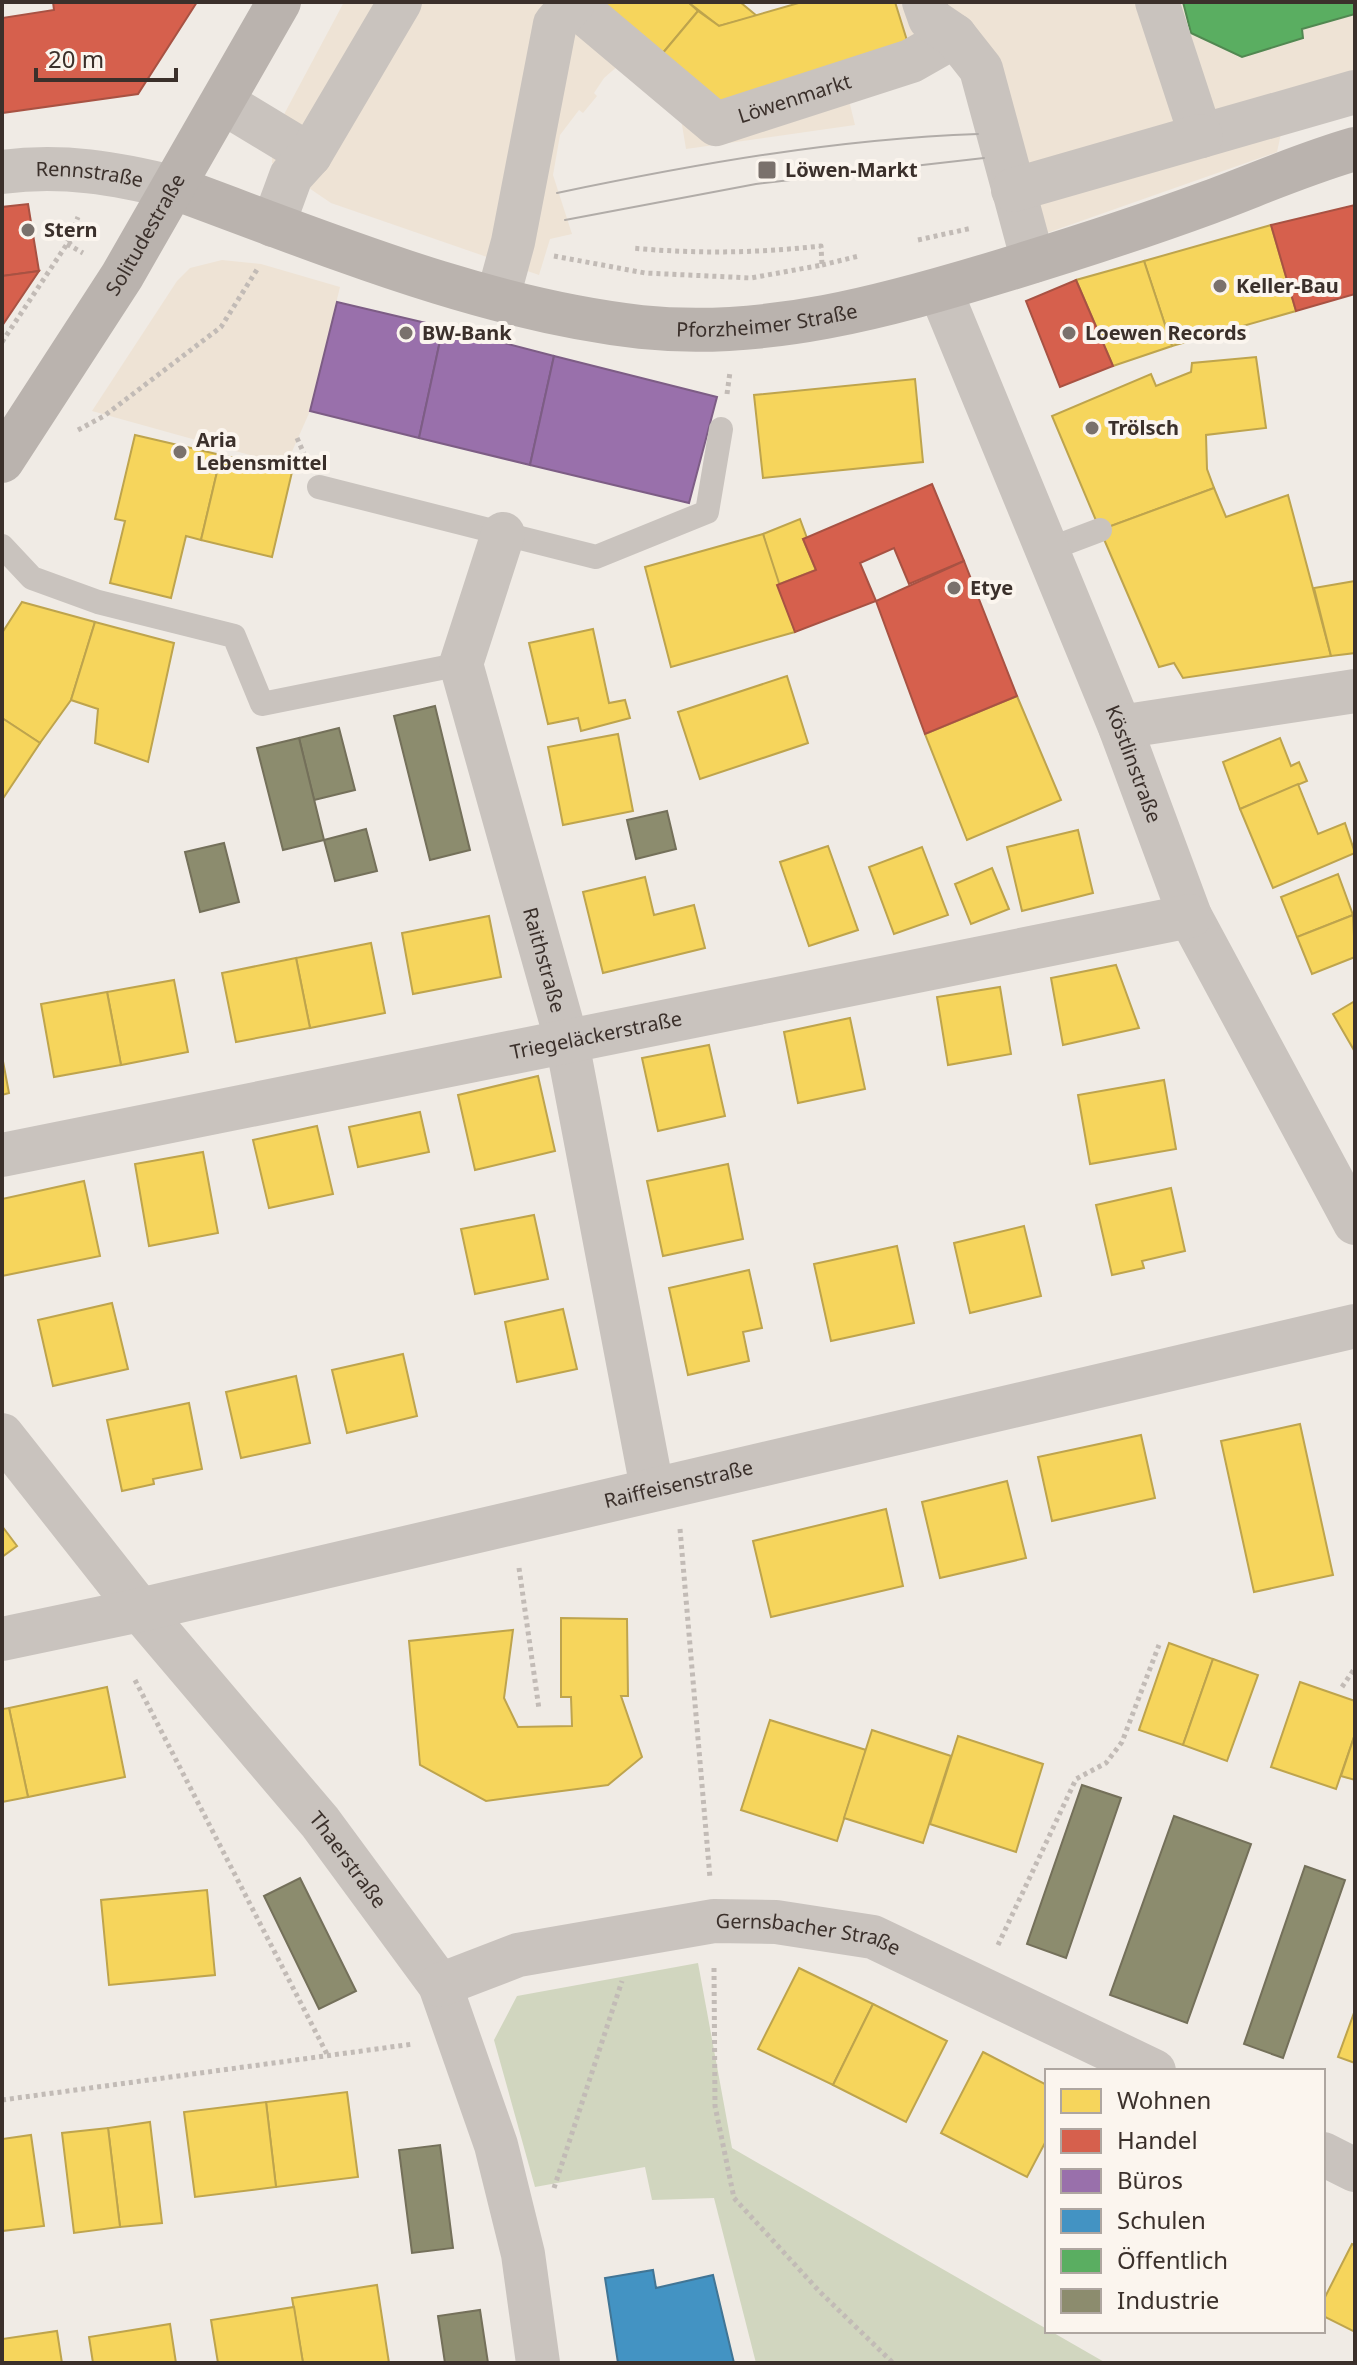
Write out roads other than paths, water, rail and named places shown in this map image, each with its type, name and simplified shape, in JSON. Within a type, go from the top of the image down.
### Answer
[{"type":"main road","name":"Solitudestraße","points":[[2,461],[175,188],[279,2]]},
{"type":"main road","name":"Pforzheimer Straße","points":[[175,188],[439,282],[581,319],[645,327],[738,328],[810,322],[940,290],[1152,224],[1355,149]]},
{"type":"street","points":[[273,225],[291,176],[310,155],[400,2]]},
{"type":"street","points":[[924,2],[930,19],[966,59],[1013,209],[1033,261]]},
{"type":"street","points":[[1157,2],[1201,136]]},
{"type":"street","points":[[566,10],[611,71]]},
{"type":"street","points":[[498,297],[530,248],[566,10]]},
{"type":"street","name":"Löwenmarkt","points":[[566,10],[716,124],[911,61],[966,59]]},
{"type":"street","points":[[1013,209],[1201,136],[1355,92]]},
{"type":"street","points":[[224,103],[310,155]]},
{"type":"street","name":"Rennstraße","points":[[2,172],[42,166],[98,170],[175,188]]},
{"type":"street","name":"Köstlinstraße","points":[[940,290],[1120,727],[1190,916],[1355,1223]]},
{"type":"street","points":[[461,664],[503,534]]},
{"type":"street","name":"Raithstraße","points":[[461,664],[567,1042],[652,1488]]},
{"type":"street","points":[[1120,727],[1355,691]]},
{"type":"street","name":"Triegeläckerstraße","points":[[2,1155],[1190,916]]},
{"type":"street","name":"Raiffeisenstraße","points":[[2,1639],[122,1614],[1355,1326]]},
{"type":"street","name":"Thaerstraße","points":[[2,1435],[122,1614],[320,1822],[440,1985],[496,2145],[520,2240],[538,2363]]},
{"type":"street","name":"Gernsbacher Straße","points":[[440,1985],[518,1955],[714,1921],[776,1922],[873,1937],[1150,2069]]},
{"type":"street","points":[[1325,2155],[1355,2170]]},
{"type":"lane","points":[[319,487],[596,557],[707,512],[721,429]]},
{"type":"lane","points":[[1047,550],[1100,530]]},
{"type":"lane","points":[[2,546],[32,578],[98,602],[234,636],[262,704],[461,664]]},
{"type":"tram line","points":[[557,193],[766,154],[872,141],[978,134]]},
{"type":"tram line","points":[[565,220],[756,184],[984,158]]},
{"type":"place","name":"Löwen-Markt","points":[[767,170]]},
{"type":"place","name":"Stern","points":[[28,230]]},
{"type":"place","name":"Keller-Bau","points":[[1220,286]]},
{"type":"place","name":"BW-Bank","points":[[406,333]]},
{"type":"place","name":"Loewen Records","points":[[1069,333]]},
{"type":"place","name":"Trölsch","points":[[1092,428]]},
{"type":"place","name":"Aria Lebensmittel","points":[[180,452]]},
{"type":"place","name":"Etye","points":[[954,588]]}]
